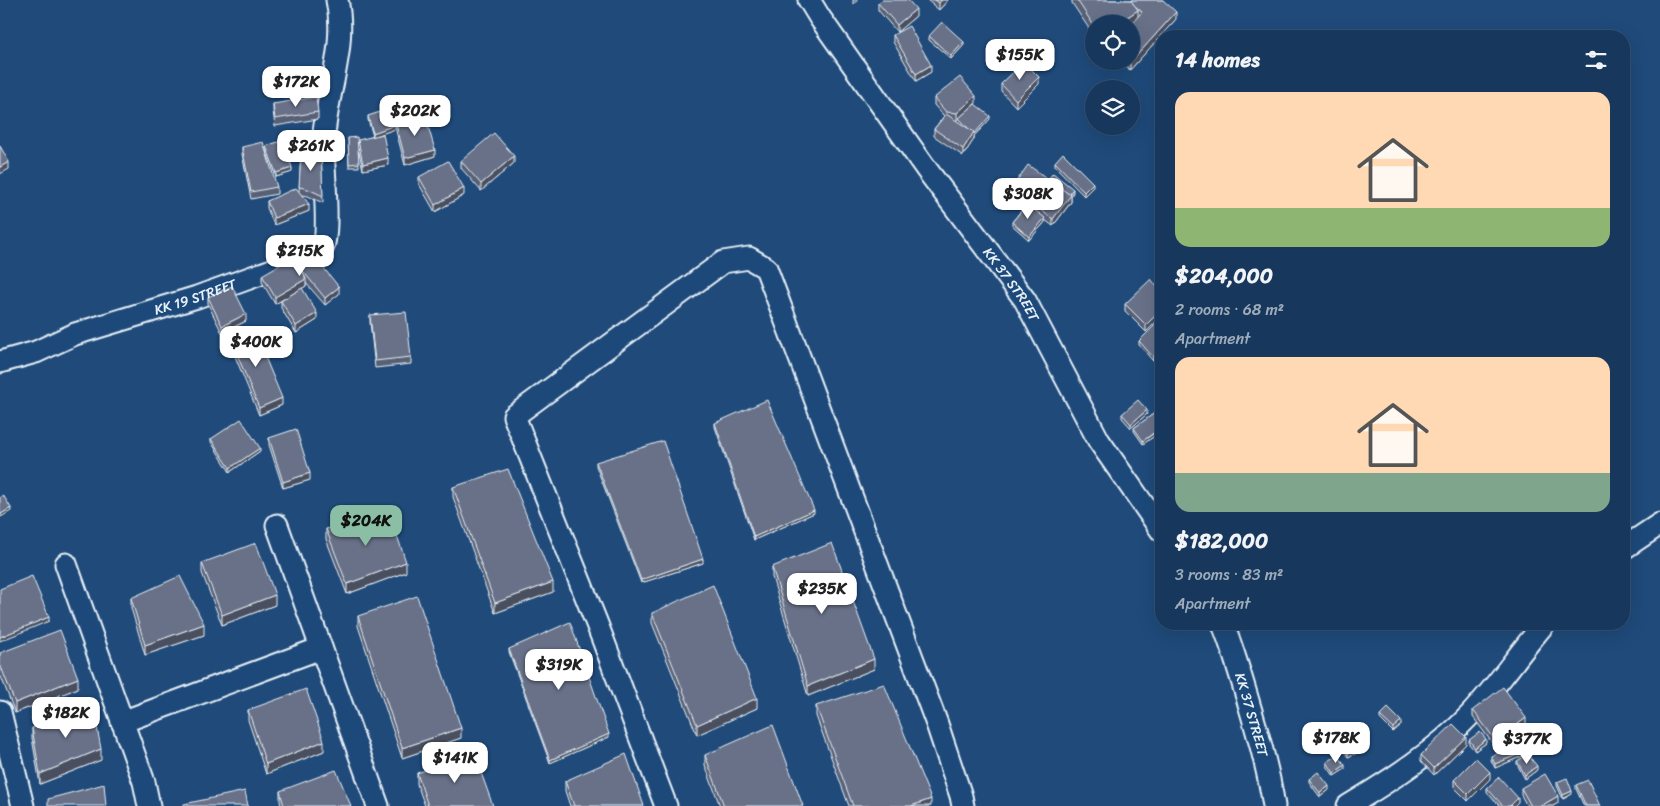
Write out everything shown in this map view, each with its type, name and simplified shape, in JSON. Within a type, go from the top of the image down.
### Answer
[{"type":"street","name":"KK 19 STREET","points":[[0,362],[36,352],[74,334],[197,296],[316,254],[322,250],[326,233],[323,148],[340,27],[337,0]]},
{"type":"street","name":"KK 37 STREET","points":[[809,0],[927,170],[1025,300],[1099,441],[1155,521]]},
{"type":"street","points":[[666,806],[597,624],[514,416],[723,262],[749,258],[766,268],[933,715],[963,806]]},
{"type":"street","points":[[1630,544],[1660,524]]},
{"type":"street","points":[[277,525],[378,806]]},
{"type":"street","points":[[66,564],[144,782],[149,806]]},
{"type":"street","name":"KK 37 STREET","points":[[1226,630],[1271,783],[1274,806]]},
{"type":"street","points":[[1348,806],[1393,779],[1431,750],[1471,714],[1539,630]]},
{"type":"street","points":[[122,722],[321,648]]},
{"type":"street","points":[[0,712],[23,806]]},
{"type":"building","points":[[882,0],[908,0],[916,9],[897,25],[878,3]]},
{"type":"building","points":[[1077,0],[1131,0],[1138,10],[1130,15],[1087,15]]},
{"type":"building","points":[[1131,0],[1163,0],[1176,12],[1160,30],[1155,30],[1155,35],[1140,52],[1139,15],[1142,12]]},
{"type":"building","points":[[942,22],[964,42],[951,56],[929,36]]},
{"type":"building","points":[[909,26],[931,65],[916,74],[893,35]]},
{"type":"building","points":[[1024,62],[1039,77],[1016,100],[1001,84]]},
{"type":"building","points":[[960,77],[976,96],[957,113],[946,112],[934,98]]},
{"type":"building","points":[[316,97],[318,112],[275,119],[273,104]]},
{"type":"building","points":[[975,104],[990,116],[974,134],[959,118]]},
{"type":"building","points":[[389,109],[395,125],[373,133],[368,116]]},
{"type":"building","points":[[946,114],[974,132],[963,149],[934,129]]},
{"type":"building","points":[[425,116],[435,150],[405,158],[396,124]]},
{"type":"building","points":[[494,133],[514,156],[481,184],[461,161]]},
{"type":"building","points":[[383,134],[388,158],[363,164],[358,140]]},
{"type":"building","points":[[357,137],[359,163],[349,164],[348,138]]},
{"type":"building","points":[[284,140],[292,168],[276,173],[266,146]]},
{"type":"building","points":[[263,142],[277,187],[251,192],[242,147]]},
{"type":"building","points":[[0,146],[9,162],[0,167]]},
{"type":"building","points":[[321,151],[323,196],[299,187],[301,152]]},
{"type":"building","points":[[1063,153],[1093,183],[1084,192],[1055,162]]},
{"type":"building","points":[[448,161],[464,188],[435,205],[419,177]]},
{"type":"building","points":[[1028,165],[1071,195],[1053,219],[1011,189]]},
{"type":"building","points":[[1053,173],[1073,189],[1069,194],[1048,179]]},
{"type":"building","points":[[296,188],[309,204],[274,218],[267,201]]},
{"type":"building","points":[[1027,204],[1045,218],[1029,237],[1012,222]]},
{"type":"building","points":[[313,255],[339,287],[325,298],[302,270],[306,279],[275,297],[262,275],[293,257],[299,266]]},
{"type":"building","points":[[1151,279],[1155,284],[1155,316],[1146,325],[1125,304]]},
{"type":"building","points":[[232,286],[246,314],[222,326],[208,297]]},
{"type":"building","points":[[302,288],[317,313],[296,326],[281,301]]},
{"type":"building","points":[[406,312],[411,357],[375,361],[370,315]]},
{"type":"building","points":[[1155,325],[1155,355],[1153,357],[1139,341]]},
{"type":"building","points":[[253,328],[282,398],[259,408],[230,337]]},
{"type":"building","points":[[767,400],[814,510],[754,537],[715,423]]},
{"type":"building","points":[[1138,400],[1147,410],[1131,424],[1122,414]]},
{"type":"building","points":[[1155,413],[1155,432],[1143,441],[1134,428]]},
{"type":"building","points":[[241,419],[260,448],[230,468],[211,439]]},
{"type":"building","points":[[296,429],[310,473],[283,482],[269,438]]},
{"type":"building","points":[[663,441],[703,559],[641,580],[596,462]]},
{"type":"building","points":[[508,469],[553,582],[495,603],[453,487]]},
{"type":"building","points":[[3,495],[11,508],[1,514],[0,497]]},
{"type":"building","points":[[389,512],[406,562],[347,584],[326,529]]},
{"type":"building","points":[[256,543],[275,595],[222,615],[202,563]]},
{"type":"building","points":[[832,543],[874,659],[808,686],[772,567]]},
{"type":"building","points":[[32,576],[49,617],[0,637],[0,589]]},
{"type":"building","points":[[180,576],[204,624],[145,645],[131,598]]},
{"type":"building","points":[[713,585],[757,698],[697,725],[652,613]]},
{"type":"building","points":[[417,596],[461,728],[402,748],[358,616]]},
{"type":"building","points":[[570,622],[609,734],[550,760],[509,649]]},
{"type":"building","points":[[60,630],[78,678],[15,703],[0,664],[0,653]]},
{"type":"building","points":[[884,684],[931,799],[911,806],[853,806],[816,706]]},
{"type":"building","points":[[1503,687],[1526,718],[1496,741],[1473,710]]},
{"type":"building","points":[[306,689],[324,741],[266,764],[248,710]]},
{"type":"building","points":[[93,705],[101,749],[40,774],[32,728]]},
{"type":"building","points":[[1388,708],[1401,721],[1393,728],[1380,716]]},
{"type":"building","points":[[1453,724],[1466,737],[1434,768],[1421,755]]},
{"type":"building","points":[[773,725],[803,806],[724,806],[705,755]]},
{"type":"building","points":[[1480,732],[1486,739],[1475,748],[1469,740]]},
{"type":"building","points":[[1354,739],[1359,748],[1348,754],[1343,745]]},
{"type":"building","points":[[1525,741],[1529,750],[1495,764],[1491,756]]},
{"type":"building","points":[[474,753],[493,806],[428,806],[417,773]]},
{"type":"building","points":[[626,754],[644,806],[574,806],[565,781]]},
{"type":"building","points":[[1338,755],[1345,765],[1334,773],[1327,762]]},
{"type":"building","points":[[1528,755],[1537,766],[1525,775],[1517,761]]},
{"type":"building","points":[[1476,758],[1490,772],[1468,794],[1454,780]]},
{"type":"building","points":[[336,770],[351,806],[284,806],[280,791]]},
{"type":"building","points":[[1318,772],[1329,786],[1320,793],[1309,779]]},
{"type":"building","points":[[1545,774],[1558,796],[1541,806],[1531,806],[1521,788]]},
{"type":"building","points":[[1499,777],[1518,798],[1510,806],[1503,806],[1487,788]]},
{"type":"building","points":[[1567,778],[1572,791],[1563,795],[1557,782]]},
{"type":"building","points":[[1588,780],[1600,806],[1586,806],[1576,785]]},
{"type":"building","points":[[104,784],[106,806],[48,806],[48,799]]},
{"type":"building","points":[[245,791],[248,806],[184,806],[184,804]]}]
